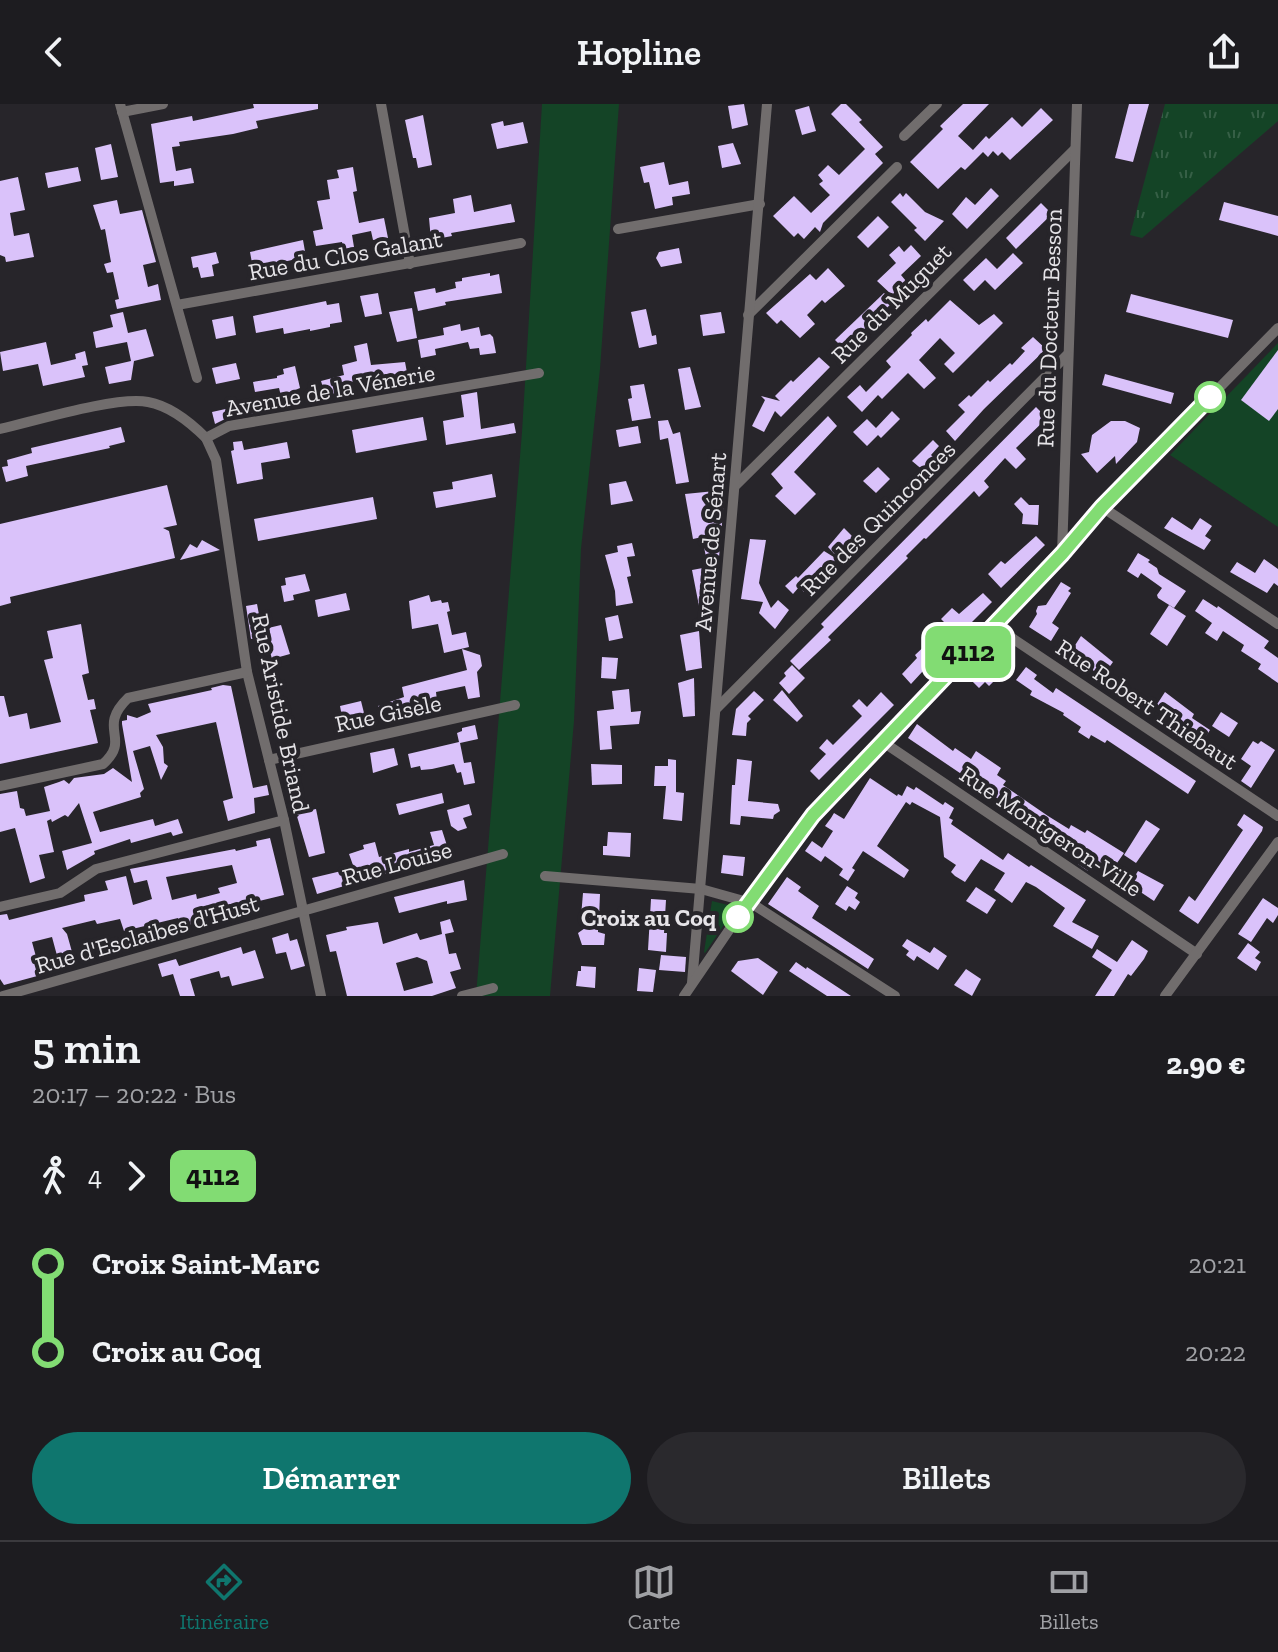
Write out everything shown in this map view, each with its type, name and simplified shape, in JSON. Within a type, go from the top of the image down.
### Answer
[{"type":"street","points":[[163,104],[121,108],[197,378]]},
{"type":"street","points":[[381,104],[410,264]]},
{"type":"street","name":"Avenue de Sénart","points":[[692,984],[767,104]]},
{"type":"street","points":[[904,136],[937,104]]},
{"type":"street","name":"Rue du Docteur Besson","points":[[1062,554],[1077,104]]},
{"type":"street","name":"Rue du Muguet","points":[[736,485],[1075,149]]},
{"type":"street","points":[[748,315],[897,167]]},
{"type":"street","points":[[618,229],[760,204]]},
{"type":"street","name":"Rue du Clos Galant","points":[[177,305],[521,243]]},
{"type":"street","points":[[684,996],[740,914],[751,903],[753,895],[813,815],[1062,554],[1102,507],[1278,328]]},
{"type":"street","name":"Rue des Quinconces","points":[[717,708],[1067,355]]},
{"type":"street","name":"Avenue de la Vénerie","points":[[0,429],[136,401],[162,406],[189,421],[206,438],[229,426],[539,373]]},
{"type":"street","name":"Rue Aristide Briand","points":[[206,438],[216,460],[247,672],[284,820],[321,996]]},
{"type":"street","points":[[1102,507],[1278,624]]},
{"type":"street","name":"Rue Robert Thiebaut","points":[[994,626],[1278,816]]},
{"type":"street","points":[[0,786],[103,764],[114,754],[116,740],[112,726],[115,710],[128,698],[247,672]]},
{"type":"street","name":"Rue Gisèle","points":[[269,760],[515,705]]},
{"type":"street","name":"Rue Montgeron-Ville","points":[[883,742],[1197,954]]},
{"type":"street","points":[[0,907],[60,893],[96,869],[284,820]]},
{"type":"street","points":[[1165,996],[1278,842]]},
{"type":"street","name":"Rue Louise","points":[[302,910],[503,854]]},
{"type":"street","points":[[545,876],[701,889],[751,903],[895,996]]},
{"type":"street","name":"Rue d'Esclaibes d'Hust","points":[[3,996],[302,910]]},
{"type":"street","points":[[462,996],[493,988]]},
{"type":"green space","points":[[542,104],[619,104],[600,369],[581,549],[574,721],[550,996],[476,996],[522,432]]},
{"type":"green space","points":[[1165,104],[1278,104],[1278,121],[1142,238],[1130,235]]},
{"type":"green space","points":[[1278,343],[1278,527],[1170,455]]},
{"type":"green space","points":[[712,901],[736,907],[705,953],[704,952]]},
{"type":"building","points":[[253,104],[318,104],[318,109],[256,121],[258,128],[233,134],[179,142],[180,146],[172,147],[176,171],[191,168],[194,183],[174,186],[174,181],[160,183],[151,124],[192,116],[193,121],[254,108]]},
{"type":"building","points":[[744,104],[748,125],[732,129],[728,106]]},
{"type":"building","points":[[841,104],[846,104],[862,120],[859,122],[883,147],[875,154],[883,163],[823,223],[820,232],[815,227],[804,239],[798,233],[794,237],[773,216],[794,196],[811,213],[830,195],[819,184],[823,181],[818,175],[828,165],[839,175],[865,149],[831,114]]},
{"type":"building","points":[[963,104],[989,104],[958,136],[973,150],[1012,117],[1022,127],[1041,108],[1053,120],[1010,160],[1002,152],[998,156],[993,151],[988,157],[983,152],[965,170],[961,167],[938,189],[910,162]]},
{"type":"building","points":[[1129,104],[1149,104],[1133,162],[1115,158]]},
{"type":"building","points":[[809,106],[816,131],[802,135],[795,110]]},
{"type":"building","points":[[423,115],[432,165],[418,168],[405,120]]},
{"type":"building","points":[[503,121],[504,126],[523,122],[528,143],[497,149],[491,124]]},
{"type":"building","points":[[733,143],[741,164],[722,168],[718,146]]},
{"type":"building","points":[[111,144],[118,177],[101,180],[95,148]]},
{"type":"building","points":[[664,162],[669,185],[688,181],[690,194],[672,197],[673,205],[655,209],[649,182],[644,183],[640,167]]},
{"type":"building","points":[[78,167],[81,181],[48,188],[45,173]]},
{"type":"building","points":[[353,167],[357,191],[353,192],[359,223],[384,218],[388,238],[373,240],[371,231],[352,235],[354,247],[343,249],[342,242],[316,246],[313,231],[323,229],[317,201],[330,199],[327,180],[339,178],[337,170]]},
{"type":"building","points":[[18,177],[25,210],[10,213],[14,236],[29,233],[34,257],[6,262],[5,257],[0,255],[0,181]]},
{"type":"building","points":[[991,188],[999,196],[967,229],[952,214],[966,197],[975,205]]},
{"type":"building","points":[[900,193],[903,197],[906,193],[925,212],[944,221],[925,241],[914,230],[917,228],[891,202]]},
{"type":"building","points":[[471,195],[474,212],[511,204],[515,222],[451,233],[452,236],[431,240],[429,218],[455,213],[453,199]]},
{"type":"building","points":[[117,200],[120,214],[142,210],[156,262],[143,265],[148,287],[158,284],[161,300],[117,309],[115,300],[119,299],[113,272],[107,273],[104,264],[111,262],[105,229],[101,230],[93,205]]},
{"type":"building","points":[[1224,202],[1278,216],[1278,236],[1219,220]]},
{"type":"building","points":[[1041,203],[1052,214],[1016,249],[1006,238]]},
{"type":"building","points":[[878,216],[889,227],[868,248],[857,237]]},
{"type":"building","points":[[303,240],[306,257],[255,268],[252,263],[250,252]]},
{"type":"building","points":[[911,245],[921,256],[901,275],[906,281],[892,295],[877,281],[896,263],[889,255],[899,246],[904,252]]},
{"type":"building","points":[[679,248],[682,263],[661,267],[656,258],[659,252]]},
{"type":"building","points":[[216,252],[219,263],[212,265],[214,276],[201,278],[198,267],[193,268],[191,257]]},
{"type":"building","points":[[1013,253],[1023,263],[995,290],[985,280],[974,291],[963,280],[986,258],[997,269]]},
{"type":"building","points":[[828,268],[845,286],[825,303],[822,300],[807,315],[815,324],[800,338],[781,320],[777,324],[766,313],[810,274],[816,280]]},
{"type":"building","points":[[490,273],[490,276],[499,274],[502,293],[445,302],[446,305],[418,311],[414,292],[435,288],[436,293],[456,288],[455,282],[462,281],[462,278]]},
{"type":"building","points":[[378,293],[382,314],[365,317],[360,296]]},
{"type":"building","points":[[884,293],[893,302],[844,349],[835,340]]},
{"type":"building","points":[[1131,294],[1233,320],[1228,338],[1126,312]]},
{"type":"building","points":[[950,300],[979,325],[994,314],[1003,323],[953,373],[944,364],[955,353],[940,338],[919,360],[936,378],[924,389],[908,373],[882,399],[878,395],[862,412],[847,397],[860,385],[866,392],[891,367],[886,361],[911,333],[926,319],[928,322]]},
{"type":"building","points":[[326,301],[327,305],[339,303],[342,322],[310,331],[284,334],[283,328],[256,333],[253,316]]},
{"type":"building","points":[[412,308],[417,338],[397,342],[389,312]]},
{"type":"building","points":[[646,309],[657,344],[639,348],[631,312]]},
{"type":"building","points":[[123,312],[128,333],[146,329],[154,356],[134,361],[131,380],[109,384],[105,367],[131,361],[127,342],[96,348],[93,332],[113,327],[110,315]]},
{"type":"building","points":[[721,312],[725,333],[703,336],[700,315]]},
{"type":"building","points":[[233,316],[236,335],[216,339],[212,320]]},
{"type":"building","points":[[460,324],[461,331],[479,327],[481,336],[490,334],[496,353],[480,355],[479,348],[470,349],[468,342],[435,349],[436,355],[421,358],[418,340],[444,335],[443,328]]},
{"type":"building","points":[[1033,337],[1046,349],[955,441],[946,431],[965,412],[958,405],[1010,363],[1012,365],[1025,351],[1021,348]]},
{"type":"building","points":[[46,342],[51,365],[76,359],[75,354],[85,351],[88,365],[82,366],[85,377],[43,386],[38,364],[3,371],[0,352]]},
{"type":"building","points":[[367,343],[371,365],[405,362],[408,378],[375,383],[374,378],[351,382],[352,392],[326,397],[321,381],[344,375],[342,365],[357,361],[354,346]]},
{"type":"building","points":[[1278,350],[1278,409],[1269,421],[1241,400]]},
{"type":"building","points":[[819,357],[830,367],[781,417],[775,411],[764,432],[752,426],[765,400],[761,396],[780,401],[775,396]]},
{"type":"building","points":[[236,363],[240,379],[216,384],[212,368]]},
{"type":"building","points":[[295,366],[300,388],[281,396],[279,388],[255,392],[253,382],[277,378],[284,374],[283,369]]},
{"type":"building","points":[[690,367],[701,407],[685,410],[678,369]]},
{"type":"building","points":[[1105,374],[1174,393],[1171,404],[1102,385]]},
{"type":"building","points":[[644,384],[651,418],[632,421],[628,399],[632,398],[630,386]]},
{"type":"building","points":[[477,392],[481,429],[514,423],[516,433],[446,445],[443,421],[464,417],[461,395]]},
{"type":"building","points":[[241,402],[256,413],[227,418],[215,424],[212,412]]},
{"type":"building","points":[[1036,407],[1047,418],[1016,448],[1026,459],[1016,469],[1005,458],[984,481],[989,487],[979,497],[974,491],[924,538],[906,556],[908,558],[828,637],[831,640],[799,670],[790,661],[824,627],[821,624]]},
{"type":"building","points":[[892,411],[900,419],[881,438],[878,435],[867,446],[853,432],[867,419],[876,428]]},
{"type":"building","points":[[828,416],[837,426],[794,472],[816,494],[795,515],[775,496],[783,488],[771,474]]},
{"type":"building","points":[[423,417],[427,440],[356,453],[352,430]]},
{"type":"building","points":[[668,420],[673,434],[680,432],[689,482],[676,484],[668,438],[660,440],[658,421]]},
{"type":"building","points":[[1111,421],[1125,421],[1140,428],[1137,442],[1116,464],[1115,456],[1097,473],[1081,454],[1089,452],[1092,435]]},
{"type":"building","points":[[638,426],[641,443],[619,447],[616,430]]},
{"type":"building","points":[[121,427],[125,442],[26,466],[28,476],[6,482],[2,467],[8,466],[7,460],[32,453],[31,448]]},
{"type":"building","points":[[933,440],[939,446],[931,455],[936,460],[924,471],[912,461]]},
{"type":"building","points":[[242,441],[244,450],[287,442],[290,458],[261,463],[263,479],[237,484],[231,451],[234,450],[233,442]]},
{"type":"building","points":[[878,467],[890,479],[876,493],[863,481]]},
{"type":"building","points":[[492,474],[496,497],[436,508],[433,492],[453,489],[452,482]]},
{"type":"building","points":[[626,481],[633,501],[611,505],[609,484]]},
{"type":"building","points":[[167,485],[177,525],[163,528],[169,531],[175,558],[10,597],[11,603],[0,606],[0,524]]},
{"type":"building","points":[[725,490],[715,602],[699,606],[692,570],[708,567],[702,537],[693,539],[685,494]]},
{"type":"building","points":[[373,497],[377,519],[258,541],[254,519]]},
{"type":"building","points":[[1021,497],[1029,505],[1039,505],[1038,525],[1022,524],[1023,514],[1014,504]]},
{"type":"building","points":[[1172,517],[1192,530],[1200,518],[1212,526],[1205,536],[1211,540],[1204,550],[1164,528]]},
{"type":"building","points":[[844,528],[856,540],[838,558],[828,547]]},
{"type":"building","points":[[1036,536],[1045,545],[1001,588],[988,574],[1001,561],[1005,564]]},
{"type":"building","points":[[750,539],[766,540],[759,583],[771,608],[778,600],[789,610],[775,629],[759,613],[763,602],[741,599]]},
{"type":"building","points":[[202,540],[220,550],[180,560],[190,544],[197,548]]},
{"type":"building","points":[[632,543],[635,556],[627,557],[631,576],[627,577],[633,603],[616,606],[605,555],[618,552],[617,546]]},
{"type":"building","points":[[824,551],[837,559],[804,592],[799,587],[793,594],[785,586],[796,576],[798,578]]},
{"type":"building","points":[[1138,553],[1150,560],[1148,562],[1157,568],[1159,574],[1186,591],[1174,608],[1158,598],[1162,588],[1141,573],[1138,578],[1127,571]]},
{"type":"building","points":[[1264,559],[1278,569],[1278,586],[1274,583],[1267,593],[1230,572],[1237,562],[1255,573]]},
{"type":"building","points":[[305,574],[310,591],[293,595],[294,600],[284,602],[281,586],[286,585],[285,578]]},
{"type":"building","points":[[1061,582],[1071,588],[1068,591],[1071,593],[1052,623],[1059,628],[1051,641],[1029,627],[1038,606],[1046,605]]},
{"type":"building","points":[[346,593],[350,610],[318,617],[315,600]]},
{"type":"building","points":[[983,593],[992,602],[957,634],[911,684],[902,674],[917,658],[915,655],[947,625],[941,619],[952,608],[959,614]]},
{"type":"building","points":[[429,595],[431,602],[448,602],[452,635],[466,632],[469,647],[444,653],[438,624],[412,629],[409,601]]},
{"type":"building","points":[[1203,599],[1269,641],[1264,648],[1278,658],[1278,683],[1258,669],[1261,664],[1241,651],[1244,645],[1223,631],[1217,641],[1205,633],[1212,623],[1195,611]]},
{"type":"building","points":[[257,604],[263,636],[251,639],[246,606]]},
{"type":"building","points":[[1169,605],[1186,616],[1167,646],[1150,634]]},
{"type":"building","points":[[618,615],[623,638],[609,641],[605,618]]},
{"type":"building","points":[[81,624],[89,673],[82,675],[88,700],[94,699],[96,709],[90,710],[98,743],[0,764],[0,696],[4,696],[9,717],[27,713],[30,729],[61,722],[44,660],[53,658],[47,631]]},
{"type":"building","points":[[281,625],[290,654],[272,659],[264,629]]},
{"type":"building","points":[[699,631],[702,668],[686,671],[680,635]]},
{"type":"building","points":[[1081,636],[1113,662],[1102,677],[1070,653]]},
{"type":"building","points":[[995,647],[1004,656],[992,668],[999,676],[989,686],[985,682],[979,688],[967,676]]},
{"type":"building","points":[[462,649],[480,655],[482,666],[477,672],[480,697],[468,699],[465,686],[436,692],[437,701],[405,708],[405,712],[380,716],[378,706],[404,697],[402,687],[467,670]]},
{"type":"building","points":[[602,657],[618,658],[616,679],[601,678]]},
{"type":"building","points":[[792,665],[805,678],[789,694],[779,683]]},
{"type":"building","points":[[1026,667],[1037,675],[1034,679],[1053,693],[1056,688],[1196,781],[1188,794],[1107,740],[1105,743],[1091,735],[1089,739],[1078,732],[1081,727],[1064,713],[1030,695],[1032,691],[1016,680]]},
{"type":"building","points":[[694,678],[695,716],[683,717],[678,683]]},
{"type":"building","points":[[223,685],[231,686],[253,788],[267,785],[269,795],[254,798],[255,813],[228,821],[223,801],[233,798],[216,722],[156,735],[163,747],[164,763],[168,766],[161,780],[150,746],[133,751],[144,789],[141,797],[93,812],[100,832],[153,819],[155,826],[178,819],[183,833],[173,836],[171,832],[131,843],[130,839],[94,851],[95,854],[67,870],[62,851],[92,843],[79,803],[68,817],[65,815],[52,822],[51,819],[47,821],[54,852],[39,855],[45,878],[30,883],[15,828],[0,832],[0,794],[17,791],[20,808],[24,809],[26,816],[50,811],[44,787],[64,780],[69,784],[74,778],[104,774],[113,768],[132,782],[122,724],[127,720],[127,715],[137,718],[151,712],[148,704]]},
{"type":"building","points":[[629,689],[631,712],[641,711],[639,724],[610,726],[612,749],[600,750],[597,711],[614,709],[612,691]]},
{"type":"building","points":[[782,690],[803,716],[797,722],[773,700]]},
{"type":"building","points":[[754,691],[764,700],[748,716],[751,719],[747,723],[746,736],[732,735],[736,709]]},
{"type":"building","points":[[881,692],[894,705],[819,780],[810,771],[826,754],[819,748],[827,739],[833,745],[862,716],[852,706],[859,699],[867,707]]},
{"type":"building","points":[[1165,692],[1194,714],[1192,718],[1210,730],[1202,742],[1154,709]]},
{"type":"building","points":[[361,701],[365,717],[343,722],[340,706]]},
{"type":"building","points":[[1221,712],[1238,723],[1229,737],[1212,726]]},
{"type":"building","points":[[917,724],[953,751],[955,748],[971,759],[976,751],[1001,768],[997,775],[1006,781],[1003,785],[1048,816],[1069,829],[1071,825],[1085,833],[1087,830],[1124,853],[1108,876],[1092,864],[1088,871],[1078,864],[1083,856],[908,738]]},
{"type":"building","points":[[475,725],[478,739],[460,743],[464,763],[471,762],[475,783],[464,785],[461,772],[457,773],[454,764],[432,769],[421,770],[420,766],[411,768],[408,754],[459,742],[457,733],[462,728]]},
{"type":"building","points":[[1253,741],[1258,744],[1261,741],[1275,750],[1251,788],[1241,781],[1251,766],[1241,759]]},
{"type":"building","points":[[394,748],[398,765],[373,773],[370,753]]},
{"type":"building","points":[[668,759],[676,760],[676,792],[684,793],[682,821],[663,819],[666,786],[654,786],[655,766],[668,766]]},
{"type":"building","points":[[737,759],[752,761],[748,801],[778,804],[780,811],[773,819],[741,816],[740,825],[730,824]]},
{"type":"building","points":[[591,764],[622,765],[622,784],[592,785]]},
{"type":"building","points":[[870,778],[897,796],[902,796],[907,786],[914,790],[916,787],[943,805],[945,802],[954,808],[949,818],[953,820],[951,824],[1003,860],[1008,853],[1086,900],[1072,922],[1099,936],[1092,949],[1053,926],[1065,908],[1036,887],[1026,882],[1012,903],[994,890],[1005,873],[981,859],[965,882],[955,876],[951,872],[956,865],[944,857],[940,817],[912,802],[910,805],[906,802],[877,846],[909,870],[904,878],[863,851],[848,881],[839,875],[843,869],[825,856],[821,862],[805,851],[812,841],[822,848],[833,831],[825,826],[834,813],[844,819]]},
{"type":"building","points":[[442,793],[444,803],[399,815],[396,804]]},
{"type":"building","points":[[469,804],[472,815],[463,818],[467,828],[458,831],[451,826],[447,810]]},
{"type":"building","points":[[316,809],[325,853],[309,857],[296,813]]},
{"type":"building","points":[[1244,814],[1263,827],[1262,831],[1198,924],[1179,911],[1189,896],[1195,901],[1243,830],[1237,825]]},
{"type":"building","points":[[1146,820],[1160,829],[1136,863],[1124,855]]},
{"type":"building","points":[[442,830],[450,855],[317,894],[312,878],[354,868],[349,854],[364,849],[363,845],[375,842],[379,857],[409,849],[409,852],[434,845],[430,832]]},
{"type":"building","points":[[608,832],[631,833],[630,857],[603,855]]},
{"type":"building","points":[[270,838],[284,895],[192,917],[194,924],[181,928],[178,918],[124,931],[120,919],[97,924],[95,920],[62,928],[67,934],[74,959],[59,963],[52,937],[32,942],[41,975],[4,985],[0,979],[0,915],[7,914],[9,920],[85,901],[84,895],[108,890],[105,881],[126,876],[133,905],[152,899],[147,880],[134,883],[130,869],[236,851],[257,846],[256,841]],"holes":[[[232,865],[237,883],[218,888],[220,893],[197,899],[196,894],[172,900],[166,877]]]},
{"type":"building","points":[[723,855],[745,857],[743,876],[721,873]]},
{"type":"building","points":[[1138,871],[1164,885],[1154,901],[1133,887],[1135,883],[1132,881]]},
{"type":"building","points":[[787,877],[801,887],[798,891],[819,906],[812,918],[874,959],[868,969],[768,904]]},
{"type":"building","points":[[464,880],[467,900],[447,904],[447,901],[399,913],[394,897]]},
{"type":"building","points":[[847,886],[858,893],[855,898],[860,902],[855,910],[849,906],[846,911],[835,904]]},
{"type":"building","points":[[976,887],[996,900],[987,914],[966,901]]},
{"type":"building","points":[[583,893],[600,894],[599,918],[581,917]]},
{"type":"building","points":[[1263,898],[1278,908],[1278,915],[1273,923],[1267,918],[1251,942],[1238,934]]},
{"type":"building","points":[[651,899],[666,900],[666,952],[648,950]]},
{"type":"building","points":[[450,919],[454,932],[445,934],[449,954],[456,953],[461,969],[450,972],[456,988],[432,996],[347,996],[336,951],[330,952],[326,935],[347,930],[346,927],[378,922],[383,944],[417,933],[420,940],[442,934],[440,922]],"holes":[[[417,957],[427,961],[433,983],[404,991],[396,963]]]},
{"type":"building","points":[[598,919],[598,932],[605,934],[604,945],[582,945],[578,933]]},
{"type":"building","points":[[288,933],[290,941],[297,939],[305,966],[291,970],[286,952],[276,954],[272,938]]},
{"type":"building","points":[[907,939],[930,953],[934,947],[947,956],[938,970],[917,956],[914,961],[906,955],[909,951],[902,946]]},
{"type":"building","points":[[1132,940],[1148,951],[1144,959],[1131,976],[1128,974],[1114,996],[1095,996],[1112,970],[1092,957],[1097,949],[1117,962]]},
{"type":"building","points":[[1248,943],[1260,952],[1255,958],[1261,962],[1256,971],[1237,958]]},
{"type":"building","points":[[241,947],[243,954],[255,950],[264,978],[232,986],[229,976],[221,978],[219,971],[190,979],[195,996],[180,996],[173,974],[162,977],[158,964],[176,959],[179,966]]},
{"type":"building","points":[[661,955],[686,957],[685,972],[659,970]]},
{"type":"building","points":[[758,958],[778,972],[763,995],[731,971],[738,961]]},
{"type":"building","points":[[796,962],[851,996],[827,996],[789,971]]},
{"type":"building","points":[[581,966],[596,967],[595,988],[576,986]]},
{"type":"building","points":[[639,968],[656,970],[653,992],[637,991]]},
{"type":"building","points":[[966,969],[981,979],[972,996],[954,985]]},
{"type":"bus line","name":"4112","points":[[738,917],[813,815],[1006,614],[1102,507],[1210,397]]},
{"type":"place","name":"Croix au Coq","points":[[738,917]]}]
